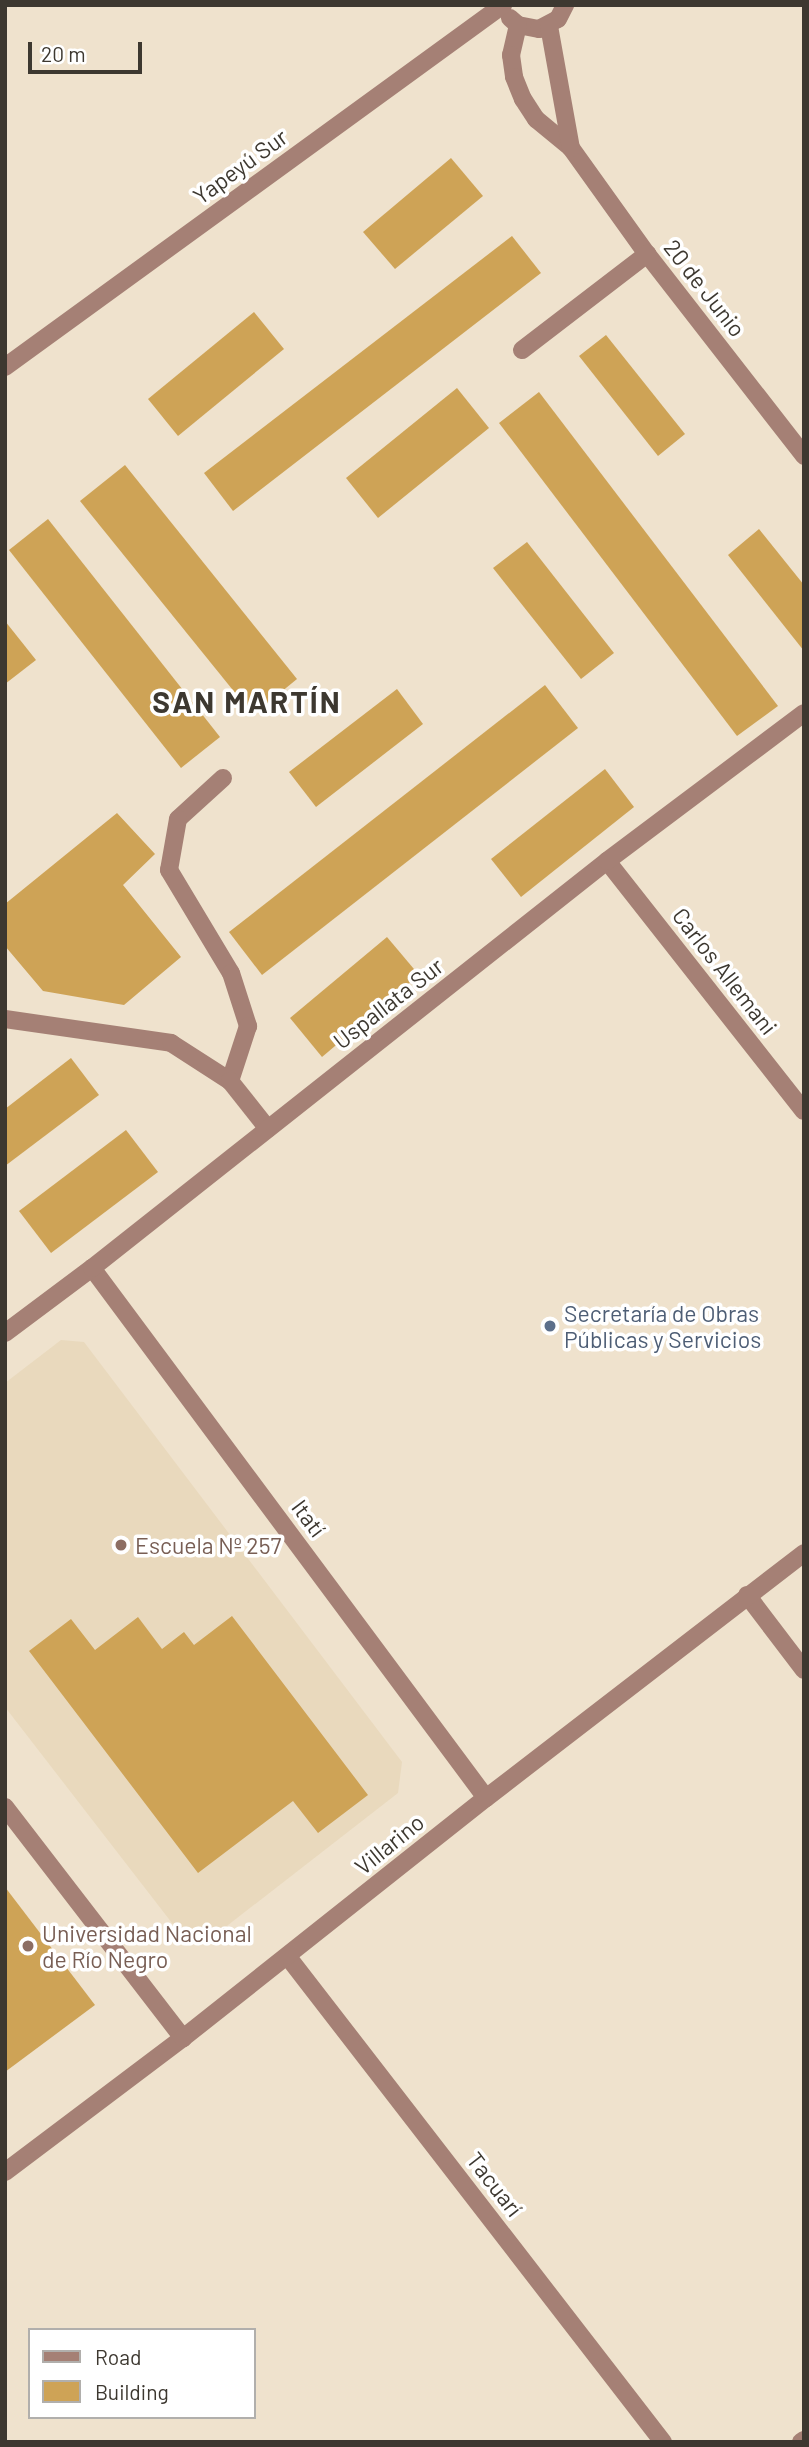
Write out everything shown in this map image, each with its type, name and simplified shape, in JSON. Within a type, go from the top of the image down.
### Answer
[{"type":"street","name":"Yapeyú Sur","points":[[5,367],[503,5],[518,25]]},
{"type":"street","points":[[518,25],[539,29],[549,26],[558,19],[565,5]]},
{"type":"street","name":"20 de Junio","points":[[518,25],[511,55],[518,88],[536,119],[570,148],[647,254],[804,456]]},
{"type":"street","name":"20 de Junio","points":[[549,26],[570,148]]},
{"type":"street","points":[[522,350],[647,254]]},
{"type":"street","name":"Uspallata Sur","points":[[5,1333],[92,1268],[607,861],[804,713]]},
{"type":"street","points":[[223,779],[178,819],[169,870],[231,973],[248,1026],[230,1081]]},
{"type":"street","name":"Carlos Allemani","points":[[607,861],[804,1111]]},
{"type":"street","points":[[5,1019],[171,1043],[230,1081],[268,1129]]},
{"type":"street","name":"Itatí","points":[[92,1268],[486,1798]]},
{"type":"street","name":"Villarino","points":[[5,2172],[288,1957],[486,1798],[804,1553]]},
{"type":"street","points":[[747,1595],[804,1670]]},
{"type":"street","points":[[5,1807],[183,2038]]},
{"type":"street","name":"Tacuarí","points":[[288,1957],[663,2442]]},
{"type":"shaded area","name":"Escuela Nº 257","points":[[61,1340],[84,1342],[402,1762],[398,1793],[205,1943],[182,1936],[5,1707],[5,1383]]},
{"type":"building","points":[[451,158],[483,196],[395,269],[363,232]]},
{"type":"building","points":[[512,236],[541,273],[233,511],[204,473]]},
{"type":"building","points":[[254,312],[284,349],[178,436],[148,399]]},
{"type":"building","points":[[606,335],[685,434],[658,456],[579,356]]},
{"type":"building","points":[[457,388],[489,428],[378,518],[346,478]]},
{"type":"building","points":[[539,392],[778,706],[737,736],[499,423]]},
{"type":"building","points":[[125,465],[297,679],[253,715],[80,501]]},
{"type":"building","points":[[48,519],[220,737],[181,768],[9,550]]},
{"type":"building","points":[[759,529],[804,585],[804,651],[728,555]]},
{"type":"building","points":[[527,542],[614,653],[581,679],[493,568]]},
{"type":"building","points":[[5,621],[36,660],[5,684]]},
{"type":"building","points":[[545,685],[578,728],[262,975],[229,932]]},
{"type":"building","points":[[397,689],[423,724],[316,807],[289,772]]},
{"type":"building","points":[[605,769],[634,807],[521,897],[491,859]]},
{"type":"building","points":[[117,813],[155,854],[123,885],[181,957],[124,1005],[43,991],[5,946],[5,904]]},
{"type":"building","points":[[387,937],[419,975],[322,1057],[290,1018]]},
{"type":"building","points":[[71,1058],[99,1095],[5,1166],[5,1109]]},
{"type":"building","points":[[126,1130],[158,1172],[51,1253],[19,1211]]},
{"type":"building","name":"Escuela Nº 257","points":[[232,1616],[368,1795],[318,1833],[293,1801],[198,1873],[29,1651],[71,1619],[95,1650],[138,1617],[162,1649],[184,1632],[194,1645]]},
{"type":"building","name":"Universidad Nacional de Río Negro","points":[[5,1887],[95,2005],[5,2072]]},
{"type":"place","name":"Secretaría de Obras Públicas y Servicios","points":[[550,1326]]},
{"type":"place","name":"Escuela Nº 257","points":[[121,1545]]},
{"type":"place","name":"Universidad Nacional de Río Negro","points":[[28,1946]]},
{"type":"district","name":"SAN MARTÍN","points":[[247,701]]}]
